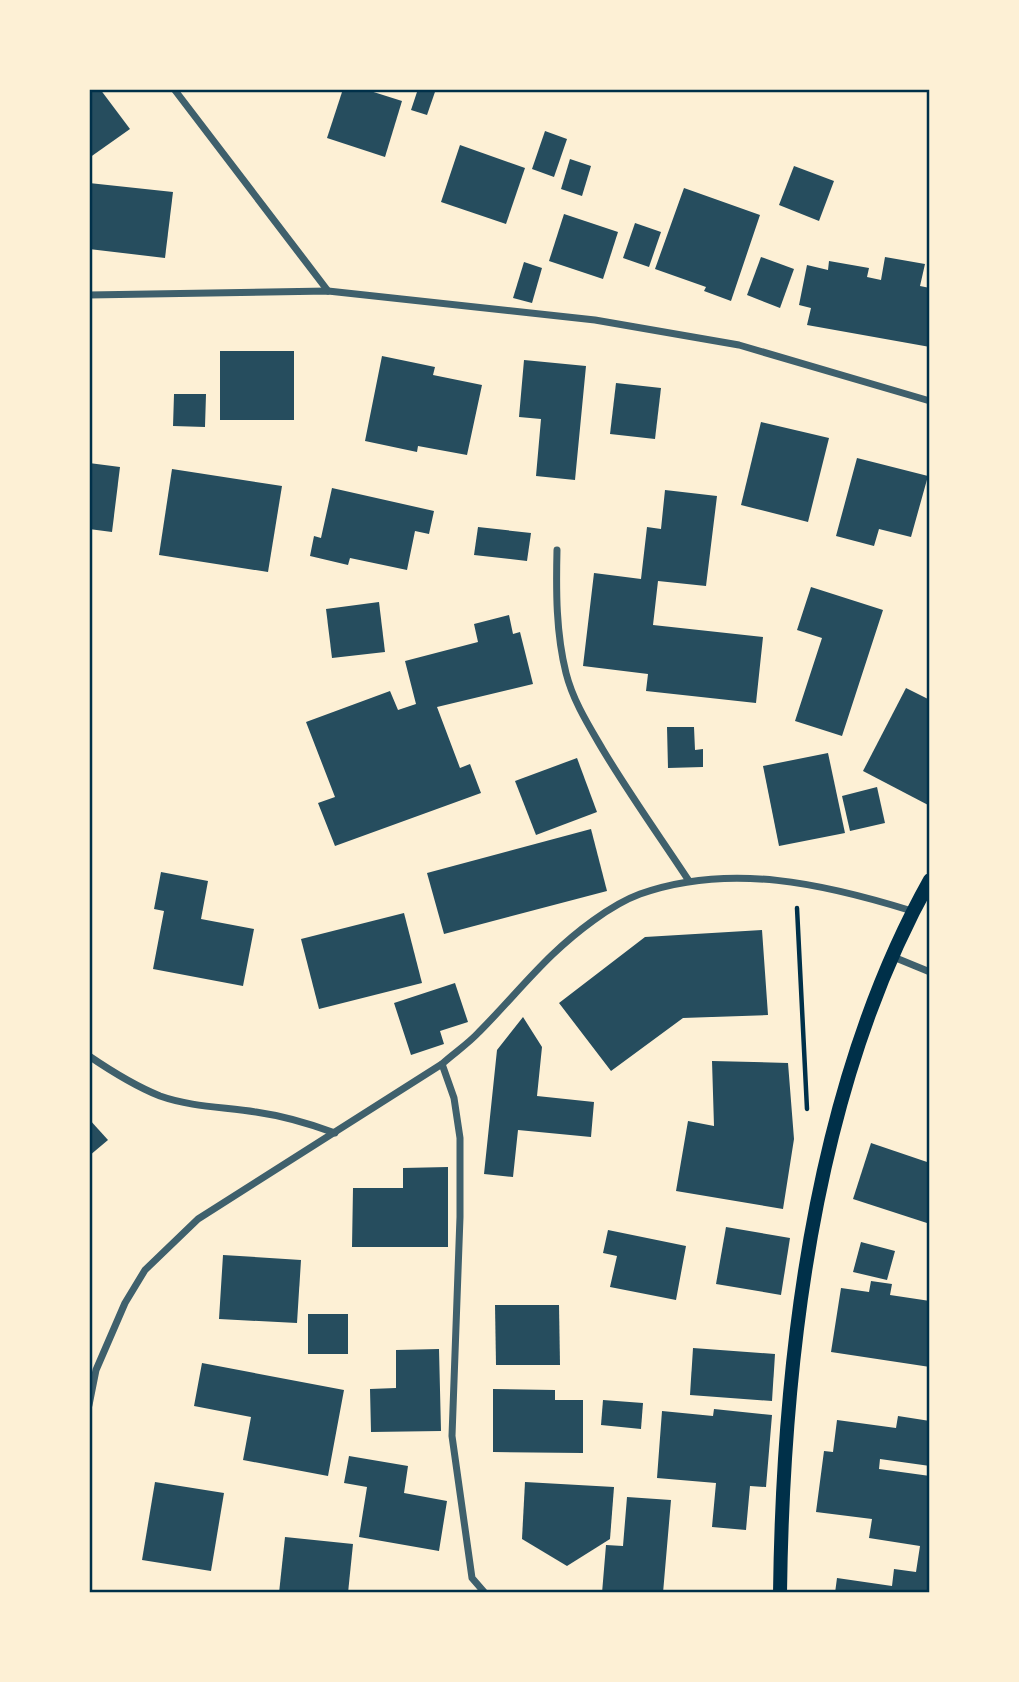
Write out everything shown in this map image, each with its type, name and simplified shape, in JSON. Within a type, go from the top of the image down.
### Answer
[{"type":"main road","points":[[780,1593],[794,1365],[822,1178],[865,1023],[891,956],[930,880]]},
{"type":"street","points":[[174,89],[328,291]]},
{"type":"street","points":[[89,295],[328,291],[595,320],[726,343],[930,401]]},
{"type":"street","points":[[557,550],[559,632],[566,675],[584,719],[689,881]]},
{"type":"street","points":[[89,1405],[96,1370],[125,1303],[145,1270],[198,1219],[442,1063],[477,1035],[553,954],[591,922],[638,895],[689,881],[746,879],[796,883],[850,892],[912,911]]},
{"type":"street","points":[[891,956],[930,972]]},
{"type":"street","points":[[89,1056],[131,1083],[161,1096],[205,1107],[296,1119],[335,1133]]},
{"type":"street","points":[[442,1063],[454,1098],[460,1138],[460,1217],[452,1436],[472,1578],[485,1593]]},
{"type":"path","points":[[796,883],[807,1115]]},
{"type":"building","points":[[89,89],[100,89],[130,129],[89,158]]},
{"type":"building","points":[[343,89],[364,89],[402,101],[385,157],[327,138]]},
{"type":"building","points":[[418,89],[436,89],[427,115],[411,110]]},
{"type":"building","points":[[545,131],[567,139],[554,177],[532,169]]},
{"type":"building","points":[[460,145],[525,168],[506,224],[441,202]]},
{"type":"building","points":[[570,159],[591,166],[582,196],[561,189]]},
{"type":"building","points":[[794,166],[834,181],[819,221],[779,205]]},
{"type":"building","points":[[89,183],[173,192],[165,258],[89,249]]},
{"type":"building","points":[[684,188],[760,215],[731,301],[704,291],[706,287],[655,269]]},
{"type":"building","points":[[564,214],[618,232],[603,279],[549,261]]},
{"type":"building","points":[[635,223],[661,232],[649,267],[623,258]]},
{"type":"building","points":[[761,257],[794,269],[780,308],[747,295]]},
{"type":"building","points":[[885,257],[925,264],[920,286],[930,288],[930,347],[807,325],[811,308],[799,305],[807,265],[828,270],[829,261],[869,268],[867,277],[881,280]]},
{"type":"building","points":[[524,262],[542,268],[532,303],[513,298]]},
{"type":"building","points":[[220,351],[294,351],[294,420],[220,420]]},
{"type":"building","points":[[382,356],[435,367],[433,375],[482,385],[467,455],[418,446],[417,452],[365,441]]},
{"type":"building","points":[[524,360],[586,366],[575,480],[536,476],[541,419],[519,417]]},
{"type":"building","points":[[616,383],[661,388],[655,439],[610,434]]},
{"type":"building","points":[[174,394],[206,394],[205,427],[173,426]]},
{"type":"building","points":[[761,422],[829,438],[808,522],[741,505]]},
{"type":"building","points":[[857,458],[928,476],[911,537],[879,529],[874,546],[836,536]]},
{"type":"building","points":[[89,463],[120,467],[112,532],[89,529]]},
{"type":"building","points":[[172,469],[282,486],[268,572],[159,555]]},
{"type":"building","points":[[332,488],[434,511],[429,534],[415,531],[407,570],[350,558],[348,565],[310,556],[314,536],[321,538]]},
{"type":"building","points":[[665,490],[717,496],[706,586],[658,581],[653,625],[763,637],[756,703],[646,691],[648,674],[583,666],[594,573],[641,579],[647,527],[661,529]]},
{"type":"building","points":[[478,527],[531,533],[527,561],[474,555]]},
{"type":"building","points":[[811,587],[883,610],[842,736],[795,721],[822,638],[797,630]]},
{"type":"building","points":[[379,602],[385,652],[332,658],[326,609]]},
{"type":"building","points":[[509,615],[513,634],[520,632],[533,684],[437,707],[460,768],[470,764],[481,793],[335,846],[318,803],[335,797],[306,722],[390,691],[398,710],[416,704],[405,661],[478,642],[474,624]]},
{"type":"building","points":[[906,688],[930,700],[930,806],[863,771]]},
{"type":"building","points":[[667,727],[694,727],[695,750],[703,749],[703,767],[668,768]]},
{"type":"building","points":[[828,753],[845,833],[779,846],[763,766]]},
{"type":"building","points":[[577,758],[597,812],[536,835],[515,781]]},
{"type":"building","points":[[877,787],[885,823],[850,831],[842,796]]},
{"type":"building","points":[[591,829],[607,891],[444,934],[427,873]]},
{"type":"building","points":[[161,872],[208,881],[201,919],[254,929],[243,986],[153,969],[164,911],[154,909]]},
{"type":"building","points":[[404,913],[422,983],[319,1009],[301,939]]},
{"type":"building","points":[[762,930],[768,1015],[683,1018],[611,1071],[559,1003],[645,937]]},
{"type":"building","points":[[455,983],[468,1022],[440,1031],[444,1044],[411,1055],[394,1003]]},
{"type":"building","points":[[523,1017],[542,1047],[537,1096],[594,1102],[591,1137],[518,1130],[513,1177],[484,1174],[497,1050]]},
{"type":"building","points":[[712,1061],[788,1063],[794,1139],[783,1209],[676,1191],[688,1121],[714,1126]]},
{"type":"building","points":[[89,1119],[108,1140],[89,1156]]},
{"type":"building","points":[[871,1143],[930,1163],[930,1224],[853,1199]]},
{"type":"building","points":[[448,1167],[448,1247],[352,1247],[353,1188],[403,1188],[403,1168]]},
{"type":"building","points":[[726,1227],[790,1238],[781,1295],[716,1284]]},
{"type":"building","points":[[608,1230],[686,1246],[676,1300],[610,1287],[617,1256],[603,1253]]},
{"type":"building","points":[[861,1242],[895,1251],[887,1280],[853,1272]]},
{"type":"building","points":[[223,1255],[301,1260],[297,1323],[219,1319]]},
{"type":"building","points":[[871,1281],[892,1284],[890,1295],[930,1301],[930,1367],[831,1352],[841,1288],[869,1292]]},
{"type":"building","points":[[495,1305],[559,1305],[560,1365],[496,1365]]},
{"type":"building","points":[[308,1314],[348,1314],[348,1354],[308,1354]]},
{"type":"building","points":[[693,1348],[775,1354],[772,1401],[690,1395]]},
{"type":"building","points":[[439,1349],[441,1431],[371,1432],[370,1389],[396,1388],[396,1350]]},
{"type":"building","points":[[202,1363],[344,1390],[328,1476],[243,1460],[251,1417],[194,1406]]},
{"type":"building","points":[[493,1389],[555,1390],[555,1400],[583,1400],[583,1453],[493,1452]]},
{"type":"building","points":[[603,1400],[643,1403],[641,1429],[601,1425]]},
{"type":"building","points":[[714,1409],[772,1415],[766,1487],[750,1486],[746,1530],[712,1527],[716,1483],[657,1478],[662,1411],[713,1416]]},
{"type":"building","points":[[898,1416],[930,1421],[930,1466],[880,1459],[879,1469],[930,1476],[930,1593],[835,1593],[837,1578],[892,1586],[894,1569],[916,1572],[920,1546],[869,1538],[872,1519],[816,1512],[824,1451],[833,1452],[837,1420],[896,1428]]},
{"type":"building","points":[[349,1456],[408,1466],[404,1493],[447,1501],[439,1551],[359,1537],[367,1487],[344,1483]]},
{"type":"building","points":[[155,1482],[224,1493],[211,1571],[142,1560]]},
{"type":"building","points":[[525,1482],[614,1487],[610,1539],[567,1566],[522,1539]]},
{"type":"building","points":[[627,1497],[671,1500],[663,1593],[602,1593],[606,1545],[623,1546]]},
{"type":"building","points":[[285,1537],[353,1544],[348,1593],[279,1593]]}]
